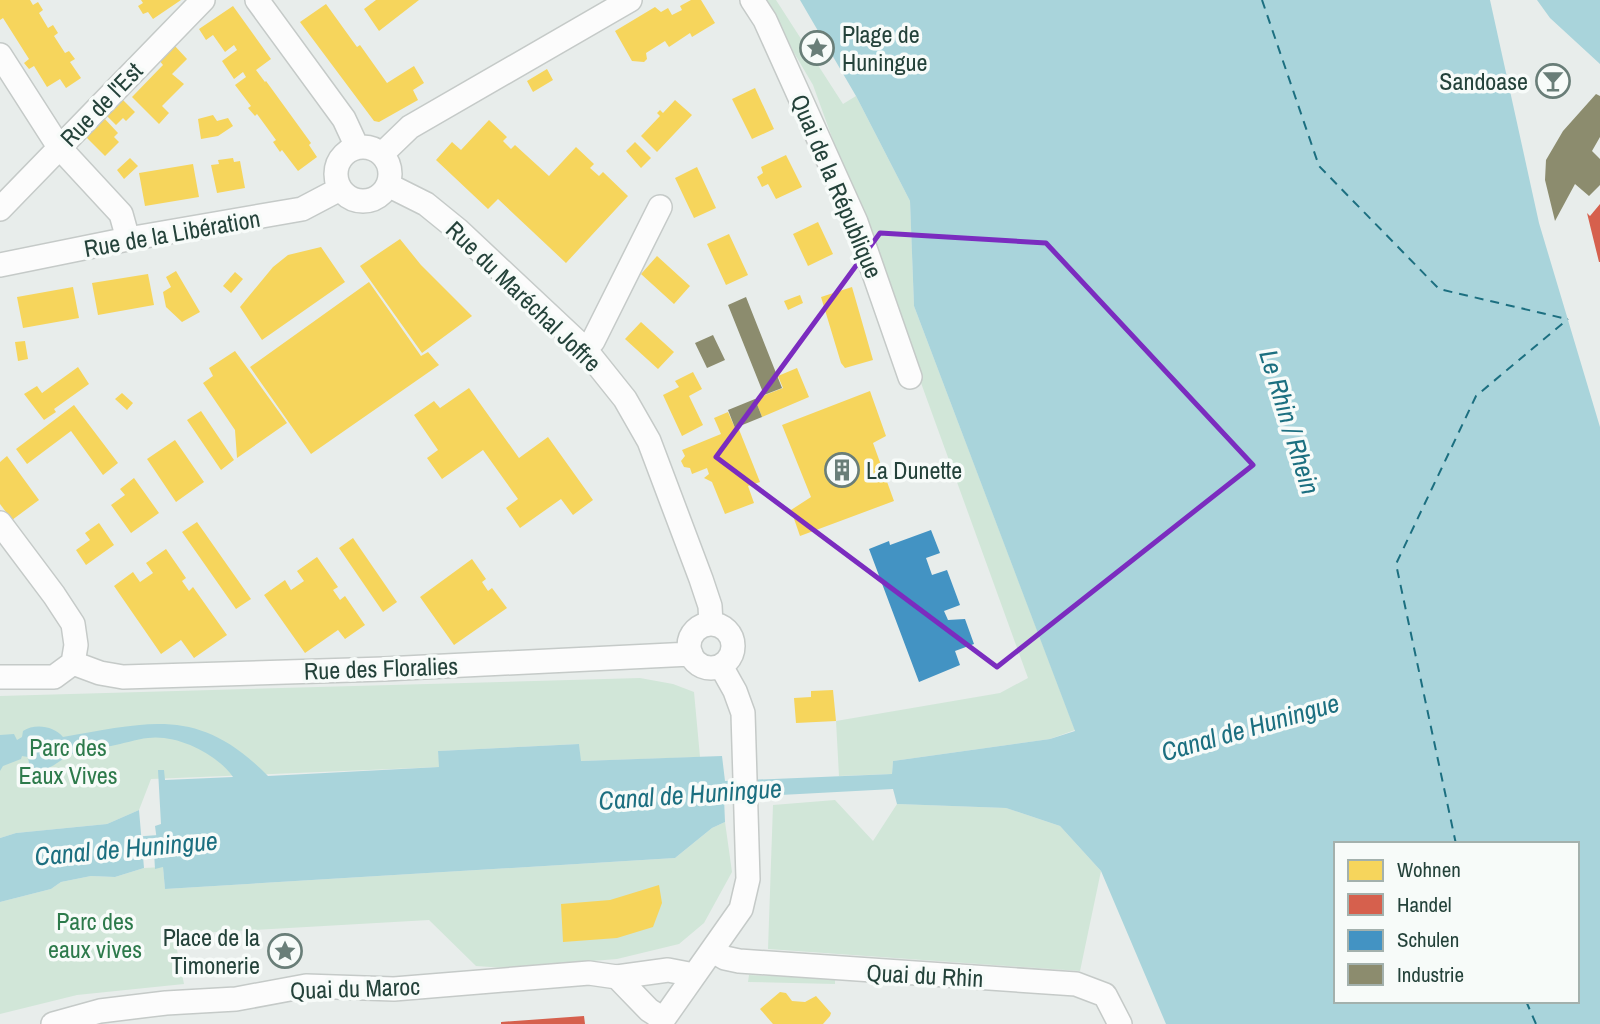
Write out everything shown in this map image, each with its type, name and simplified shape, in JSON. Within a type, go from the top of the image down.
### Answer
[{"type":"street","name":"Rue de l'Est","points":[[0,209],[203,0]]},
{"type":"street","points":[[257,0],[344,119],[357,147]]},
{"type":"street","points":[[383,154],[410,127],[630,0]]},
{"type":"street","name":"Quai de la République","points":[[752,0],[769,31],[856,222],[910,377]]},
{"type":"street","points":[[0,55],[59,147],[121,214],[128,239]]},
{"type":"street","points":[[370,147],[383,154],[390,165],[391,179],[377,198],[361,201],[346,195],[340,189],[336,172],[338,164],[349,150],[370,147]]},
{"type":"street","name":"Rue du Maréchal Joffre","points":[[388,185],[426,204],[458,230],[586,349],[625,400],[649,441],[701,579],[710,606],[711,624]]},
{"type":"street","name":"Rue de la Libération","points":[[0,265],[128,239],[302,209],[340,189]]},
{"type":"street","points":[[586,349],[593,341],[660,206]]},
{"type":"street","points":[[0,523],[73,624],[76,645],[73,663],[54,677],[0,677]]},
{"type":"street","points":[[711,624],[723,627],[731,636],[734,648],[729,659],[721,666],[708,668],[697,664],[689,644],[693,634],[701,626],[711,624]]},
{"type":"street","name":"Rue des Floralies","points":[[73,663],[100,673],[122,677],[384,669],[691,654]]},
{"type":"street","points":[[617,977],[662,1021],[741,909],[748,879],[743,713],[721,666]]},
{"type":"street","name":"Quai du Rhin","points":[[713,951],[738,961],[1076,984],[1105,995],[1120,1024]]},
{"type":"street","name":"Quai du Maroc","points":[[53,1024],[100,1011],[166,1003],[236,999],[306,986],[394,989],[589,973],[617,977],[667,970],[694,975]]},
{"type":"highlighted area","points":[[880,233],[1046,243],[1253,465],[997,667],[716,457]]},
{"type":"green space","points":[[763,0],[776,0],[843,104],[856,96],[910,201],[914,306],[1075,730],[1050,739],[893,761],[892,774],[839,776],[836,721],[1000,693],[1028,678],[813,85]]},
{"type":"green space","name":"Parc des Eaux Vives","points":[[640,678],[673,684],[694,692],[700,757],[580,761],[579,744],[438,751],[440,767],[151,779],[139,810],[107,824],[16,833],[0,838],[0,696]]},
{"type":"green space","points":[[835,800],[873,841],[897,804],[1006,808],[1060,826],[1101,871],[1080,971],[768,949],[773,805]]},
{"type":"green space","name":"Parc des eaux vives","points":[[725,822],[732,872],[704,923],[679,944],[617,959],[505,968],[476,966],[429,920],[182,934],[175,940],[184,984],[77,995],[0,1014],[0,902],[51,889],[61,882],[91,876],[115,877],[144,868],[163,867],[165,889],[675,858],[712,828]]},
{"type":"green space","points":[[749,975],[835,979],[835,984],[748,982]]},
{"type":"water","name":"Le Rhin / Rhein","points":[[800,0],[1490,0],[1539,223],[1600,427],[1600,1024],[1166,1024],[1101,871],[1060,826],[1006,808],[897,804],[893,789],[724,798],[725,822],[712,828],[675,858],[165,889],[163,867],[155,869],[154,852],[162,852],[162,841],[157,841],[155,826],[161,824],[158,770],[164,770],[165,780],[233,777],[207,753],[171,739],[148,738],[78,751],[42,770],[30,769],[28,757],[22,756],[21,759],[3,766],[0,771],[0,735],[14,734],[17,740],[22,737],[23,731],[39,726],[55,730],[63,737],[148,724],[196,729],[219,738],[268,776],[439,767],[438,751],[579,744],[581,761],[722,756],[725,781],[892,774],[893,761],[1050,739],[1075,731],[914,306],[910,201],[856,96]]},
{"type":"water","points":[[1537,0],[1600,0],[1600,64],[1550,18]]},
{"type":"water","points":[[139,810],[144,868],[115,877],[91,876],[61,882],[51,889],[0,902],[0,838],[16,833],[107,824]]},
{"type":"building: Wohnen","points":[[0,0],[30,0],[33,5],[38,2],[43,10],[39,13],[48,28],[53,25],[58,33],[54,36],[65,53],[69,51],[75,59],[70,62],[81,78],[66,88],[60,79],[47,87],[34,66],[29,69],[24,63],[29,59],[3,18],[0,20]]},
{"type":"building: Wohnen","points":[[141,0],[181,0],[153,19],[148,12],[143,14],[138,6],[143,3]]},
{"type":"building: Wohnen","points":[[376,0],[419,0],[379,31],[364,9]]},
{"type":"building: Wohnen","points":[[691,0],[701,0],[715,23],[692,37],[690,33],[669,47],[665,41],[646,53],[647,59],[644,62],[632,61],[615,31],[655,7],[661,12],[668,8],[672,15],[682,10],[680,6]]},
{"type":"building: Wohnen","points":[[326,4],[387,83],[414,66],[424,83],[413,90],[418,100],[379,122],[374,121],[300,22]]},
{"type":"building: Wohnen","points":[[233,6],[271,59],[256,70],[311,143],[309,145],[317,157],[298,171],[282,150],[280,152],[273,142],[276,140],[257,114],[255,116],[248,108],[251,106],[235,85],[246,77],[243,72],[234,79],[222,61],[237,50],[234,45],[225,52],[213,35],[206,40],[199,29]]},
{"type":"building: Wohnen","points":[[174,45],[187,59],[172,74],[184,84],[162,106],[169,113],[159,124],[132,97],[163,65],[159,60]]},
{"type":"building: Wohnen","points":[[547,69],[553,80],[533,92],[527,81]]},
{"type":"building: Wohnen","points":[[755,88],[774,129],[752,139],[732,99]]},
{"type":"building: Wohnen","points":[[121,98],[135,112],[126,121],[123,118],[116,125],[105,114]]},
{"type":"building: Wohnen","points":[[675,100],[692,115],[657,152],[641,136],[660,116],[657,113],[660,110],[663,113]]},
{"type":"building: Wohnen","points":[[213,115],[217,121],[228,118],[233,126],[218,136],[201,139],[198,119]]},
{"type":"building: Wohnen","points":[[103,117],[118,133],[114,137],[119,142],[105,156],[84,135]]},
{"type":"building: Wohnen","points":[[489,120],[507,137],[503,141],[511,149],[515,145],[549,176],[576,147],[594,164],[590,168],[599,176],[603,172],[628,196],[566,263],[498,199],[488,209],[436,160],[452,142],[461,150]]},
{"type":"building: Wohnen","points":[[635,142],[651,158],[641,168],[626,151]]},
{"type":"building: Wohnen","points":[[786,155],[802,187],[776,199],[768,184],[762,187],[757,177],[763,173],[761,167]]},
{"type":"building: Wohnen","points":[[130,158],[138,166],[124,179],[117,170]]},
{"type":"building: Wohnen","points":[[233,158],[234,162],[240,161],[245,188],[217,193],[211,165],[219,164],[218,160]]},
{"type":"building: Wohnen","points":[[193,164],[199,197],[145,206],[139,173]]},
{"type":"building: Wohnen","points":[[697,167],[716,208],[694,218],[675,178]]},
{"type":"building: Wohnen","points":[[818,222],[833,254],[808,266],[793,234]]},
{"type":"building: Wohnen","points":[[729,234],[748,275],[726,285],[707,244]]},
{"type":"building: Wohnen","points":[[400,239],[421,265],[472,316],[422,353],[360,266]]},
{"type":"building: Wohnen","points":[[321,247],[345,282],[262,340],[240,307],[273,267],[288,255]]},
{"type":"building: Wohnen","points":[[657,256],[690,286],[674,304],[641,274]]},
{"type":"building: Wohnen","points":[[176,271],[200,312],[182,322],[166,307],[163,292],[171,287],[166,277]]},
{"type":"building: Wohnen","points":[[235,272],[243,279],[231,293],[223,286]]},
{"type":"building: Wohnen","points":[[148,274],[154,305],[98,315],[92,283]]},
{"type":"building: Wohnen","points":[[369,282],[421,356],[428,352],[439,365],[311,454],[250,367]]},
{"type":"building: Wohnen","points":[[73,287],[79,318],[23,328],[17,297]]},
{"type":"building: Wohnen","points":[[852,287],[873,360],[845,368],[841,363],[821,297]]},
{"type":"building: Wohnen","points":[[800,295],[803,303],[788,310],[784,301]]},
{"type":"building: Wohnen","points":[[641,322],[674,352],[658,369],[625,339]]},
{"type":"building: Wohnen","points":[[25,341],[28,359],[18,361],[15,342]]},
{"type":"building: Wohnen","points":[[235,351],[287,423],[237,458],[235,430],[203,383],[213,376],[209,368]]},
{"type":"building: Wohnen","points":[[78,367],[89,384],[54,409],[56,412],[44,420],[24,394],[37,386],[42,393]]},
{"type":"building: Wohnen","points":[[797,368],[809,397],[762,417],[755,399],[783,388],[778,376]]},
{"type":"building: Wohnen","points":[[693,372],[702,389],[689,396],[703,425],[682,436],[663,395],[679,387],[675,381]]},
{"type":"building: Wohnen","points":[[469,388],[519,458],[548,437],[593,500],[573,515],[561,499],[520,528],[506,508],[518,499],[483,450],[442,479],[427,458],[438,450],[414,415],[434,401],[440,408]]},
{"type":"building: Wohnen","name":"La Dunette","points":[[870,391],[886,436],[873,443],[894,501],[800,536],[791,510],[811,497],[782,425]]},
{"type":"building: Wohnen","points":[[122,393],[133,403],[127,410],[115,399]]},
{"type":"building: Wohnen","points":[[74,405],[118,463],[103,475],[71,431],[27,464],[16,449]]},
{"type":"building: Wohnen","points":[[201,411],[234,460],[221,470],[187,420]]},
{"type":"building: Wohnen","points":[[728,412],[735,428],[738,427],[760,482],[748,486],[754,503],[725,514],[712,482],[704,478],[709,474],[707,468],[692,474],[690,468],[684,467],[681,461],[685,456],[682,450],[721,434],[714,418]]},
{"type":"building: Wohnen","points":[[175,440],[204,482],[176,502],[147,459]]},
{"type":"building: Wohnen","points":[[7,456],[39,500],[12,520],[0,504],[0,462]]},
{"type":"building: Wohnen","points":[[134,478],[159,513],[131,533],[111,505],[125,495],[120,489]]},
{"type":"building: Wohnen","points":[[197,522],[251,599],[236,609],[182,532]]},
{"type":"building: Wohnen","points":[[99,523],[114,545],[86,565],[76,550],[90,540],[85,533]]},
{"type":"building: Wohnen","points":[[353,538],[397,602],[383,612],[339,548]]},
{"type":"building: Wohnen","points":[[166,549],[186,578],[182,581],[189,591],[193,587],[227,635],[194,658],[181,640],[161,654],[114,586],[133,572],[140,582],[153,573],[146,563]]},
{"type":"building: Wohnen","points":[[317,557],[338,587],[333,590],[340,600],[345,596],[365,625],[345,639],[338,630],[305,653],[264,595],[285,580],[291,590],[304,581],[297,571]]},
{"type":"building: Wohnen","points":[[472,559],[486,579],[482,582],[488,591],[492,588],[507,608],[454,645],[420,597]]},
{"type":"building: Wohnen","points":[[833,690],[836,721],[796,723],[794,698],[811,697],[811,691]]},
{"type":"building: Wohnen","points":[[659,885],[662,903],[653,927],[617,938],[563,942],[561,904],[610,900]]},
{"type":"building: Wohnen","points":[[780,992],[786,993],[792,1001],[805,1002],[816,996],[831,1013],[830,1016],[823,1024],[773,1024],[760,1009]]},
{"type":"building: Handel","points":[[1600,204],[1599,262],[1587,213],[1590,216]]},
{"type":"building: Handel","points":[[584,1016],[585,1024],[501,1024],[501,1022]]},
{"type":"building: Schulen","points":[[931,530],[940,553],[926,558],[932,575],[947,570],[960,605],[944,611],[948,620],[965,619],[974,644],[955,651],[960,665],[919,682],[869,549],[889,541],[890,545]]},
{"type":"building: Industrie","points":[[1596,94],[1600,96],[1600,137],[1592,151],[1600,159],[1600,185],[1589,196],[1575,184],[1555,221],[1545,180],[1546,160],[1563,131]]},
{"type":"building: Industrie","points":[[746,297],[782,388],[764,395],[728,305]]},
{"type":"building: Industrie","points":[[713,335],[725,360],[707,368],[695,343]]},
{"type":"building: Industrie","points":[[755,399],[762,417],[735,428],[728,410]]},
{"type":"waterway","name":"Canal de Huningue","points":[[112,850],[193,844]]},
{"type":"ferry route","points":[[1262,0],[1319,166],[1439,289],[1567,319]]},
{"type":"ferry route","points":[[1456,842],[1396,564],[1476,396],[1568,319]]},
{"type":"ferry route","points":[[1527,1003],[1536,1024]]},
{"type":"place","name":"Plage de Huningue","points":[[817,48]]},
{"type":"place","name":"Sandoase","points":[[1553,81]]},
{"type":"place","name":"La Dunette","points":[[842,470]]},
{"type":"place","name":"Place de la Timonerie","points":[[285,951]]}]
